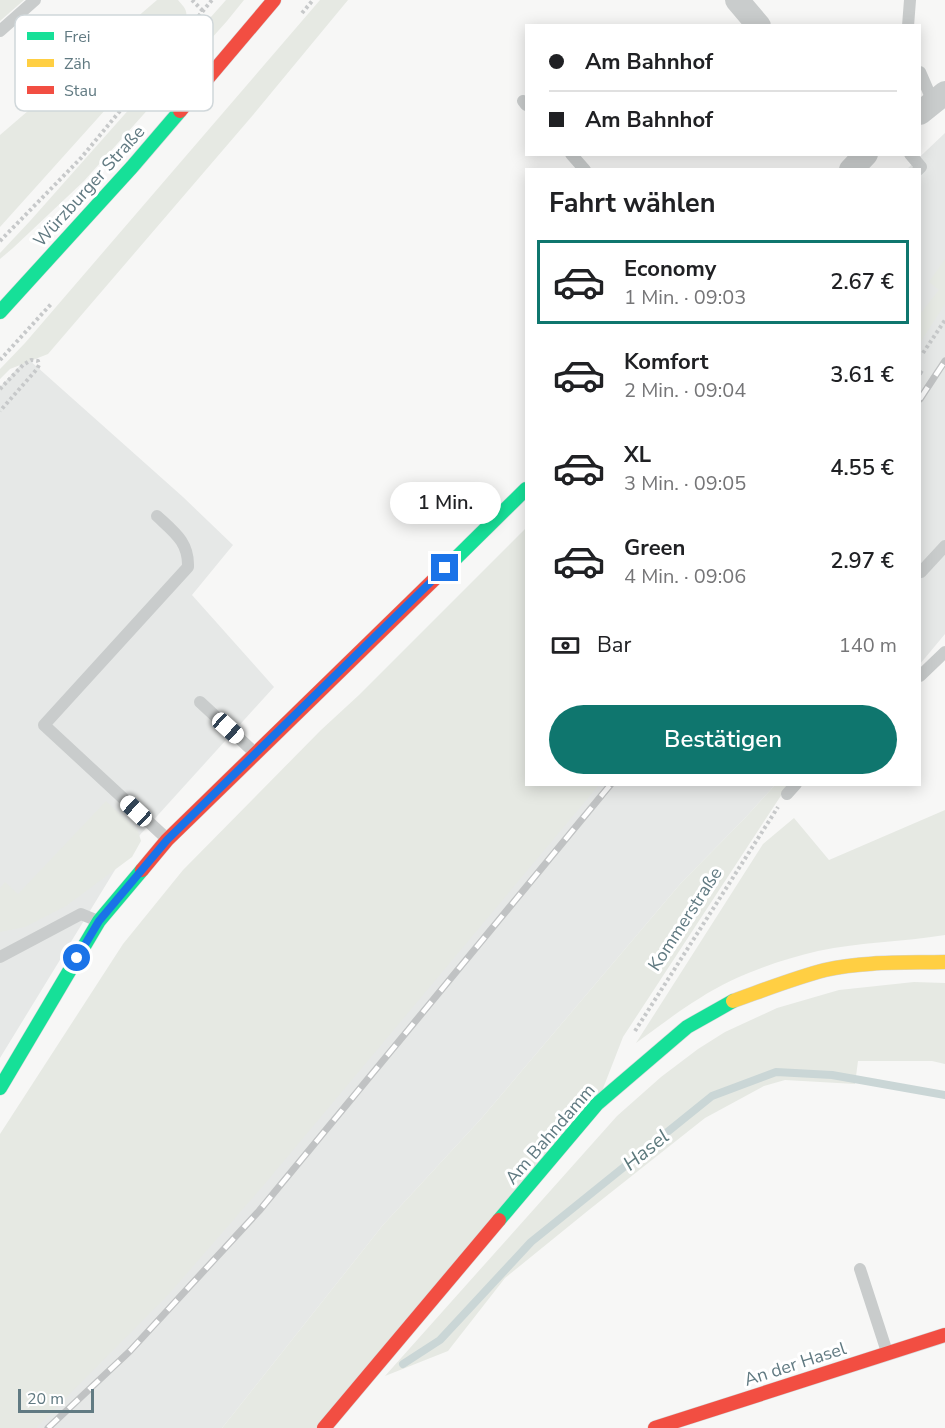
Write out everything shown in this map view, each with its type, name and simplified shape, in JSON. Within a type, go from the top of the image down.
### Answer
[{"type":"street","name":"Würzburger Straße","points":[[213,72],[274,0]]},
{"type":"street","points":[[737,0],[757,24]]},
{"type":"street","name":"Würzburger Straße","points":[[0,312],[132,167],[180,111]]},
{"type":"street","points":[[853,168],[864,156]]},
{"type":"street","points":[[0,1088],[99,921],[167,840],[525,490]]},
{"type":"street","name":"Am Bahndamm","points":[[324,1428],[597,1104],[687,1027],[731,1002],[781,983],[827,970],[873,964],[945,962]]},
{"type":"street","name":"An der Hasel","points":[[655,1428],[945,1335]]},
{"type":"lane","points":[[18,15],[35,0]]},
{"type":"lane","points":[[908,24],[910,0]]},
{"type":"lane","points":[[0,31],[15,18]]},
{"type":"lane","points":[[921,74],[933,102]]},
{"type":"lane","points":[[573,156],[583,168]]},
{"type":"lane","points":[[912,156],[920,168]]},
{"type":"lane","points":[[157,516],[181,540],[189,557],[188,567],[44,725],[167,840]]},
{"type":"lane","points":[[921,572],[945,546]]},
{"type":"lane","points":[[921,675],[945,652]]},
{"type":"lane","points":[[200,702],[256,754]]},
{"type":"lane","points":[[787,794],[794,786]]},
{"type":"lane","points":[[0,957],[81,914],[99,921]]},
{"type":"lane","points":[[860,1269],[887,1353]]},
{"type":"path","points":[[192,0],[203,11]]},
{"type":"path","points":[[200,15],[212,0]]},
{"type":"path","points":[[0,241],[81,158],[120,111]]},
{"type":"path","points":[[923,353],[945,320]]},
{"type":"path","points":[[0,389],[23,365],[31,360],[38,361],[37,369],[0,411]]},
{"type":"path","points":[[921,373],[925,375]]},
{"type":"path","name":"Kommerstraße","points":[[631,1037],[787,794]]},
{"type":"shaded area","points":[[0,0],[24,0],[0,21]]},
{"type":"shaded area","points":[[157,0],[178,0],[186,12],[186,15],[140,15]]},
{"type":"shaded area","points":[[226,0],[244,0],[213,37],[213,15]]},
{"type":"shaded area","points":[[320,0],[348,0],[253,115],[48,354],[10,369],[0,379],[0,369],[25,343]]},
{"type":"shaded area","points":[[28,111],[104,111],[0,227],[0,135]]},
{"type":"shaded area","points":[[128,111],[147,111],[84,181],[0,259],[0,253]]},
{"type":"shaded area","points":[[945,133],[945,634],[921,663],[921,168],[908,168]]},
{"type":"shaded area","points":[[945,259],[945,304],[921,341],[921,313],[939,290],[929,282]]},
{"type":"shaded area","points":[[27,358],[183,497],[233,545],[192,595],[274,687],[129,847],[0,1058],[0,387]]},
{"type":"shaded area","points":[[525,529],[525,786],[598,786],[263,1186],[169,1294],[36,1428],[0,1428],[0,1134],[123,944],[183,870],[321,730]]},
{"type":"shaded area","points":[[525,785],[774,786],[681,883],[480,1120],[383,1225],[222,1428],[0,1428],[0,1256]]},
{"type":"shaded area","points":[[774,786],[789,786],[623,1037],[597,1104],[324,1428],[222,1428],[383,1225],[480,1120],[681,883]]},
{"type":"shaded area","points":[[106,801],[138,831],[141,841],[132,857],[66,906],[25,927],[0,932],[0,888],[5,882],[18,894]]},
{"type":"shaded area","points":[[945,810],[945,935],[834,948],[772,964],[713,990],[636,1043],[763,844],[794,818],[829,860]]},
{"type":"shaded area","points":[[914,982],[945,983],[945,1064],[932,1061],[858,1061],[855,1084],[785,1080],[764,1086],[705,1118],[505,1278],[448,1351],[385,1376],[617,1116],[661,1077],[698,1049],[725,1032],[777,1008],[839,990]]},
{"type":"waterway","name":"Hasel","points":[[403,1364],[440,1340],[531,1242],[712,1096],[776,1072],[832,1075],[945,1095]]},
{"type":"railway","points":[[921,397],[945,361]]},
{"type":"railway","points":[[48,1428],[130,1351],[259,1211],[609,786]]},
{"type":"traffic: fast","points":[[0,312],[180,111]]},
{"type":"traffic: fast","points":[[451,563],[525,490]]},
{"type":"traffic: fast","points":[[0,1088],[99,921],[142,870]]},
{"type":"traffic: fast","points":[[499,1220],[597,1104],[687,1027],[733,1001]]},
{"type":"traffic: slow","points":[[733,1001],[802,977],[840,967],[885,963],[945,962]]},
{"type":"traffic: jam","points":[[213,72],[274,0]]},
{"type":"traffic: jam","points":[[142,870],[167,840],[451,563]]},
{"type":"traffic: jam","points":[[324,1428],[499,1220]]},
{"type":"traffic: jam","points":[[655,1428],[945,1335]]},
{"type":"route","points":[[77,958],[99,921],[167,840],[445,568]]}]
